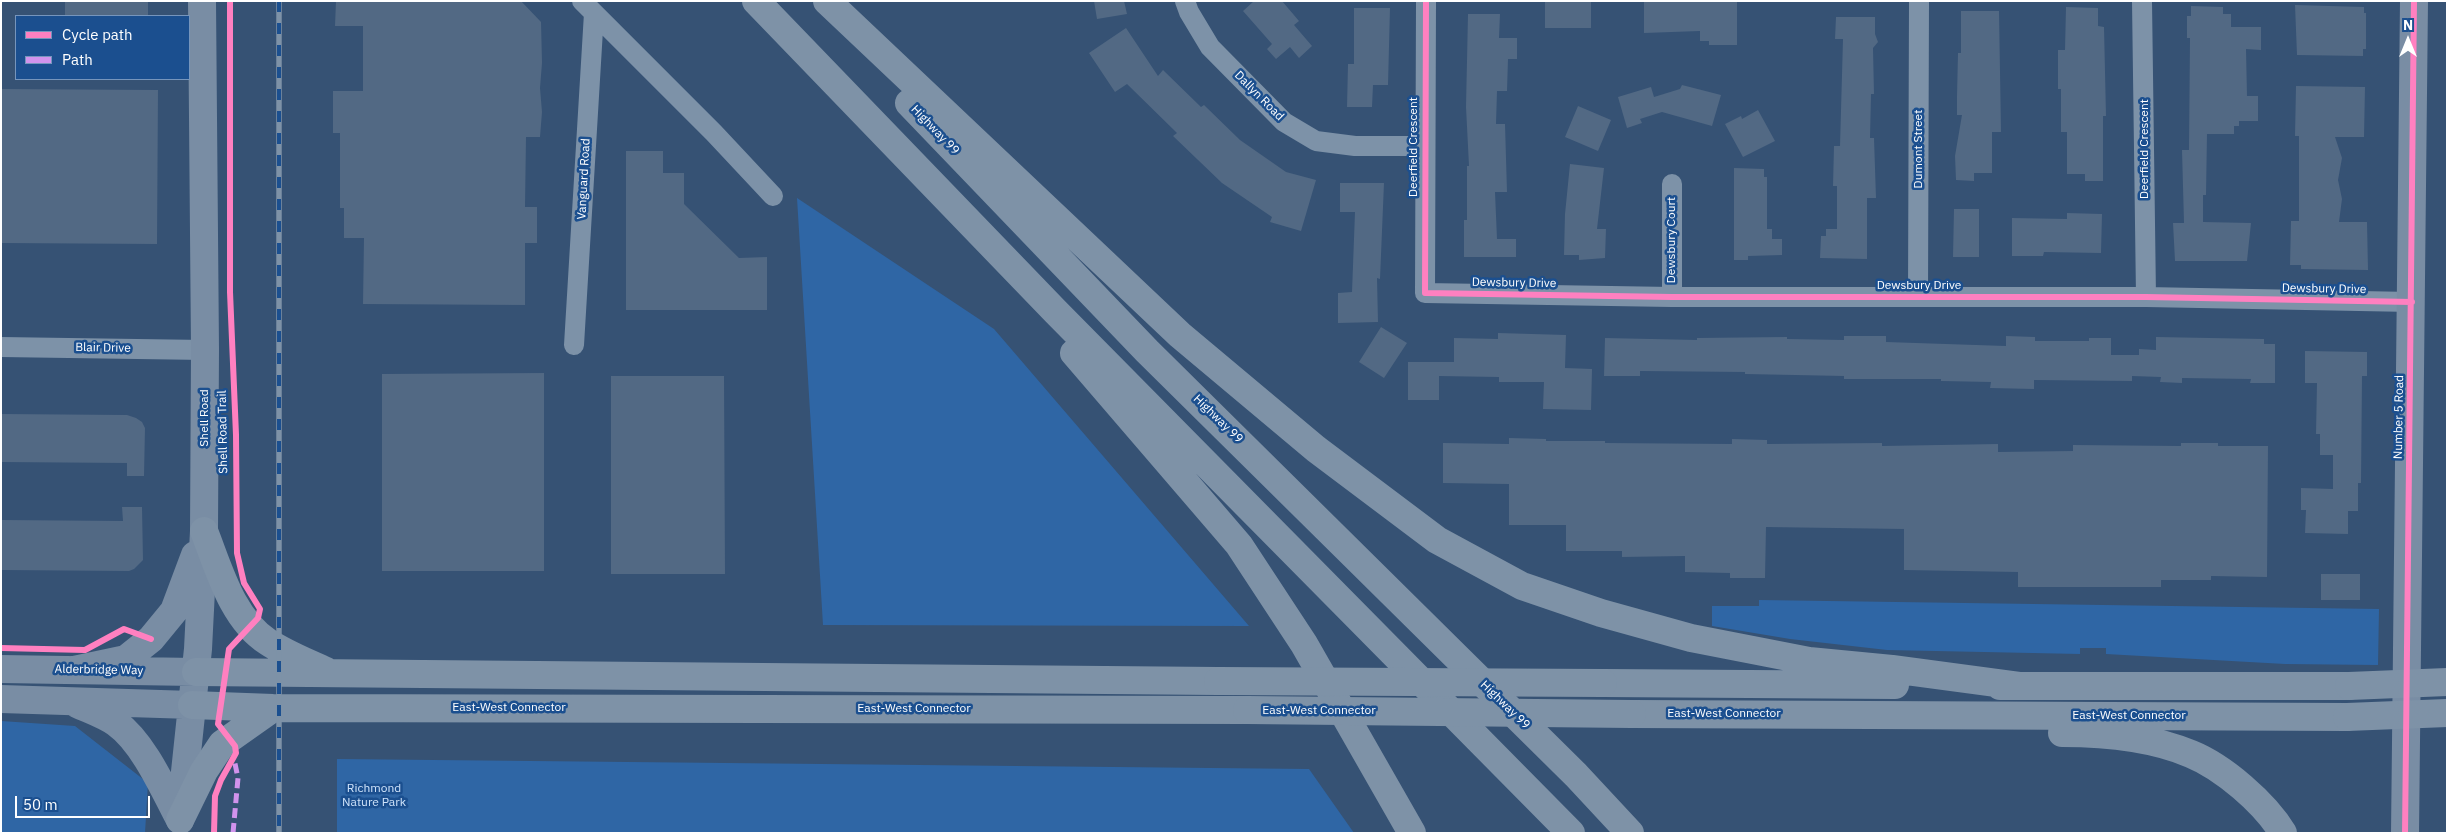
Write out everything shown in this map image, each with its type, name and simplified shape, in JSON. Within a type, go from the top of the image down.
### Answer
[{"type":"highway","points":[[756,1],[820,65],[1056,312],[1571,833]]},
{"type":"highway","name":"Highway 99","points":[[810,1],[1147,351],[1576,775],[1630,833]]},
{"type":"highway","points":[[827,1],[1180,335],[1316,449],[1436,540],[1522,586],[1601,613],[1691,638],[1809,661],[1892,669],[2020,686]]},
{"type":"highway","points":[[820,65],[1239,545],[1304,644],[1412,833]]},
{"type":"highway","points":[[204,531],[226,589],[250,625],[266,641],[279,649],[335,674]]},
{"type":"highway","points":[[196,672],[1218,682],[2020,686],[2349,686],[2447,682]]},
{"type":"highway","name":"East-West Connector","points":[[192,705],[273,708],[1247,710],[1632,714],[2347,716],[2447,713]]},
{"type":"highway","points":[[180,826],[204,771],[222,744],[273,708]]},
{"type":"highway","points":[[1692,714],[1823,728],[2082,733],[2141,739],[2192,754],[2235,781],[2273,815],[2283,833]]},
{"type":"highway","points":[[1576,775],[1640,833]]},
{"type":"main road","name":"Shell Road","points":[[180,826],[196,672],[204,531],[205,350],[202,1]]},
{"type":"main road","name":"Number 5 Road","points":[[2405,833],[2414,1]]},
{"type":"main road","points":[[74,670],[126,659],[151,639],[174,611],[204,531]]},
{"type":"main road","name":"Alderbridge Way","points":[[1,669],[196,672]]},
{"type":"main road","points":[[1,699],[192,705]]},
{"type":"main road","points":[[71,702],[116,723],[131,738],[152,768],[180,826]]},
{"type":"street","name":"Dallyn Road","points":[[1186,1],[1189,12],[1210,47],[1284,122],[1316,141],[1355,146],[1424,146]]},
{"type":"street","name":"Deerfield Crescent","points":[[1425,293],[1424,146],[1426,1]]},
{"type":"street","name":"Dumont Street","points":[[1918,297],[1919,1]]},
{"type":"street","name":"Deerfield Crescent","points":[[2142,1],[2146,297]]},
{"type":"street","name":"Vanguard Road","points":[[588,7],[714,133],[773,196]]},
{"type":"street","name":"Vanguard Road","points":[[574,345],[588,7]]},
{"type":"street","name":"Dewsbury Court","points":[[1672,184],[1672,296]]},
{"type":"street","name":"Dewsbury Drive","points":[[1425,293],[1672,296],[2146,297],[2412,302]]},
{"type":"street","name":"Blair Drive","points":[[1,347],[205,350]]},
{"type":"green space","points":[[797,198],[994,329],[1249,626],[823,625]]},
{"type":"green space","points":[[1759,600],[2379,609],[2378,665],[2285,664],[2106,654],[2106,648],[2080,648],[2080,654],[1887,650],[1790,639],[1712,626],[1712,606],[1759,606]]},
{"type":"green space","points":[[1,721],[75,726],[148,783],[145,833],[1,833]]},
{"type":"green space","name":"Richmond Nature Park","points":[[337,759],[1309,769],[1354,833],[337,833]]},
{"type":"building","points":[[65,1],[148,1],[148,15],[65,15]]},
{"type":"building","points":[[336,1],[521,1],[541,22],[542,63],[540,88],[542,112],[540,137],[526,137],[525,207],[537,207],[537,243],[525,243],[525,305],[363,304],[364,238],[344,238],[344,208],[340,208],[340,133],[333,133],[333,91],[363,91],[363,26],[335,26]]},
{"type":"building","points":[[1094,1],[1124,1],[1127,14],[1097,19]]},
{"type":"building","points":[[1254,1],[1282,1],[1299,21],[1294,25],[1312,46],[1299,58],[1290,47],[1276,59],[1267,49],[1272,44],[1243,11]]},
{"type":"building","points":[[1545,1],[1591,1],[1591,28],[1545,28]]},
{"type":"building","points":[[1644,1],[1737,1],[1737,45],[1709,45],[1709,41],[1700,41],[1700,31],[1644,33]]},
{"type":"building","points":[[2295,5],[2364,7],[2364,13],[2366,13],[2366,49],[2363,49],[2363,56],[2297,55]]},
{"type":"building","points":[[2191,6],[2223,7],[2223,14],[2231,14],[2231,27],[2261,27],[2261,50],[2246,49],[2247,96],[2258,96],[2258,121],[2239,121],[2239,126],[2234,126],[2234,134],[2207,134],[2206,195],[2203,195],[2203,222],[2251,223],[2247,261],[2175,261],[2173,223],[2184,223],[2182,150],[2189,150],[2190,38],[2187,38],[2187,16],[2191,16]]},
{"type":"building","points":[[2066,7],[2098,8],[2098,26],[2104,27],[2106,116],[2103,116],[2103,181],[2085,181],[2085,174],[2067,174],[2067,132],[2061,132],[2061,89],[2058,89],[2058,50],[2065,50]]},
{"type":"building","points":[[1354,8],[1390,8],[1388,85],[1373,85],[1372,107],[1347,107],[1348,64],[1354,64]]},
{"type":"building","points":[[1961,11],[1999,11],[2001,132],[1992,132],[1992,173],[1974,173],[1974,181],[1956,180],[1955,156],[1962,115],[1957,115],[1958,53],[1961,53]]},
{"type":"building","points":[[1468,14],[1500,14],[1499,38],[1517,38],[1517,59],[1508,59],[1507,91],[1497,91],[1496,124],[1505,124],[1507,192],[1495,192],[1497,239],[1516,239],[1516,257],[1464,257],[1464,220],[1467,220],[1467,166],[1469,166],[1466,107]]},
{"type":"building","points":[[1836,17],[1875,17],[1875,34],[1878,42],[1873,48],[1874,94],[1871,94],[1870,138],[1874,138],[1876,198],[1867,198],[1867,259],[1820,258],[1821,236],[1826,236],[1826,229],[1837,229],[1837,186],[1833,186],[1834,146],[1840,146],[1843,39],[1835,39]]},
{"type":"building","points":[[1126,28],[1158,76],[1163,70],[1201,107],[1204,105],[1240,140],[1286,172],[1316,180],[1301,231],[1270,222],[1272,217],[1222,183],[1173,136],[1177,133],[1127,84],[1115,92],[1089,53]]},
{"type":"building","points":[[1682,85],[1721,95],[1712,126],[1662,112],[1640,119],[1642,123],[1627,128],[1618,97],[1651,87],[1654,97],[1680,89]]},
{"type":"building","points":[[2296,86],[2365,87],[2364,137],[2335,137],[2342,158],[2338,180],[2342,199],[2339,222],[2367,222],[2368,270],[2301,269],[2301,265],[2290,265],[2291,221],[2299,221],[2299,136],[2295,136]]},
{"type":"building","points":[[1,89],[158,90],[157,244],[1,243]]},
{"type":"building","points":[[1578,106],[1611,120],[1598,151],[1565,137]]},
{"type":"building","points":[[1758,110],[1775,141],[1743,157],[1725,124],[1741,116],[1742,119]]},
{"type":"building","points":[[626,151],[663,151],[663,173],[684,173],[684,204],[739,258],[767,257],[767,310],[626,310]]},
{"type":"building","points":[[1570,164],[1604,168],[1597,229],[1606,229],[1605,258],[1579,260],[1579,255],[1564,255],[1565,214]]},
{"type":"building","points":[[1734,168],[1764,169],[1764,177],[1767,177],[1767,229],[1772,229],[1772,239],[1782,239],[1782,255],[1748,256],[1748,260],[1734,260]]},
{"type":"building","points":[[1340,183],[1384,183],[1380,279],[1377,278],[1378,322],[1338,323],[1338,293],[1352,292],[1355,212],[1340,212]]},
{"type":"building","points":[[1954,209],[1979,209],[1979,257],[1953,257]]},
{"type":"building","points":[[2067,213],[2102,214],[2101,253],[2044,252],[2043,256],[2012,256],[2012,218],[2067,219]]},
{"type":"building","points":[[1381,327],[1407,343],[1384,378],[1359,362]]},
{"type":"building","points":[[1498,333],[1566,335],[1565,368],[1592,369],[1591,410],[1543,409],[1544,382],[1499,382],[1499,377],[1439,376],[1439,400],[1408,400],[1408,362],[1454,362],[1454,338],[1498,339]]},
{"type":"building","points":[[1844,336],[1886,336],[1886,342],[2006,346],[2006,336],[2035,337],[2035,341],[2089,341],[2089,338],[2111,338],[2111,355],[2139,355],[2139,349],[2156,350],[2156,337],[2264,339],[2264,344],[2275,344],[2275,383],[2250,383],[2251,379],[2182,378],[2182,383],[2160,382],[2161,377],[2132,376],[2132,381],[2034,380],[2034,389],[1990,388],[1991,382],[1941,381],[1941,379],[1844,379],[1844,376],[1745,374],[1745,372],[1640,371],[1640,376],[1604,376],[1605,338],[1697,340],[1697,338],[1787,337],[1787,339],[1844,340]]},
{"type":"building","points":[[2305,351],[2367,352],[2367,376],[2362,376],[2361,483],[2358,483],[2358,511],[2348,511],[2348,534],[2305,533],[2306,510],[2301,510],[2301,488],[2333,489],[2333,455],[2320,455],[2320,434],[2316,434],[2317,383],[2305,383]]},
{"type":"building","points":[[544,373],[544,571],[382,571],[382,374]]},
{"type":"building","points":[[611,376],[724,376],[725,574],[611,574]]},
{"type":"building","points":[[1,414],[127,415],[136,418],[142,422],[145,428],[144,476],[127,476],[127,463],[1,462]]},
{"type":"building","points":[[1509,438],[1546,439],[1546,441],[1605,441],[1605,443],[1732,444],[1732,439],[1767,440],[1767,444],[1882,443],[1882,446],[1998,444],[1998,452],[2073,451],[2073,445],[2181,446],[2181,443],[2218,443],[2218,446],[2268,446],[2267,577],[2211,576],[2211,580],[2161,580],[2161,587],[2018,587],[2018,572],[1904,570],[1904,529],[1766,527],[1765,578],[1730,578],[1730,573],[1685,572],[1685,556],[1622,557],[1622,551],[1566,551],[1566,525],[1509,525],[1509,484],[1443,483],[1443,443],[1509,444]]},
{"type":"building","points":[[122,507],[142,507],[143,560],[134,569],[129,571],[1,570],[1,520],[123,521]]},
{"type":"building","points":[[2321,574],[2360,574],[2360,600],[2321,600]]},
{"type":"railway","points":[[279,1],[279,833]]},
{"type":"marked path","points":[[233,833],[238,778],[234,759]]},
{"type":"cycle path","name":"Shell Road Trail","points":[[214,833],[215,796],[221,780],[236,753],[235,746],[218,724],[229,649],[258,618],[260,609],[244,583],[237,553],[236,435],[230,292],[230,1]]},
{"type":"cycle path","points":[[1426,1],[1425,293],[1672,297],[2146,297],[2412,302]]},
{"type":"cycle path","points":[[2405,833],[2414,1]]},
{"type":"cycle path","points":[[1,648],[85,650],[124,629],[151,639]]}]
